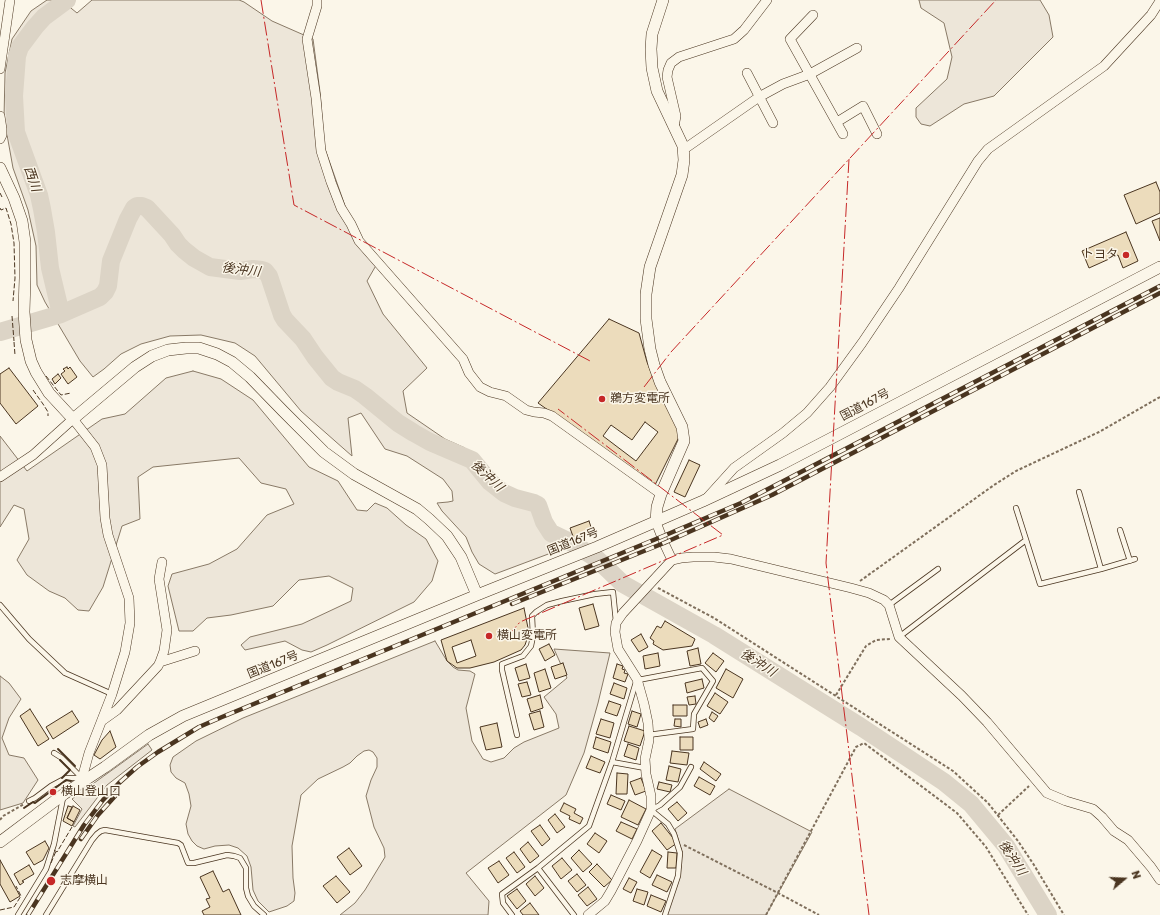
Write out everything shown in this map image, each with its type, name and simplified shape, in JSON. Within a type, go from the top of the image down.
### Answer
[{"type":"street","points":[[0,69],[2,37],[10,0]]},
{"type":"street","points":[[318,0],[307,39],[322,151],[331,182],[341,208],[359,241],[463,359],[469,373],[480,387],[490,392],[506,396],[526,410],[552,416],[661,494]]},
{"type":"street","points":[[663,0],[652,34],[652,68],[657,91],[674,127],[683,150],[684,160],[682,175],[650,267],[646,294],[646,319],[654,365],[660,382],[682,427],[684,437],[683,445],[661,494],[657,507],[656,522],[672,560]]},
{"type":"street","points":[[674,127],[676,116],[667,77],[671,63],[679,57],[734,39],[756,16],[767,0]]},
{"type":"street","points":[[703,502],[734,468],[783,433],[802,417],[830,386],[862,343],[899,288],[978,161],[988,150],[1104,66],[1151,15],[1160,1]]},
{"type":"street","points":[[813,16],[790,39],[843,134]]},
{"type":"street","points":[[683,150],[759,97],[783,84],[810,74],[857,48]]},
{"type":"street","points":[[747,73],[773,123]]},
{"type":"street","points":[[837,122],[863,106],[877,134]]},
{"type":"street","points":[[0,116],[2,129],[0,139]]},
{"type":"street","points":[[0,168],[12,192],[22,222],[25,242],[24,312],[26,340],[31,361],[49,393],[95,447],[102,465],[105,518],[108,535],[129,598],[130,623],[125,652],[103,720],[89,753],[82,780]]},
{"type":"street","name":"国道167号","points":[[0,842],[82,780],[105,767],[149,735],[183,716],[597,547],[703,502],[780,465],[1160,267]]},
{"type":"street","points":[[0,477],[33,455],[135,367],[152,356],[168,350],[199,348],[217,354],[232,362],[250,377],[324,452],[354,474],[417,509],[429,519],[447,536],[461,557],[477,595]]},
{"type":"street","points":[[588,915],[605,901],[611,891],[651,810],[651,796],[645,759],[649,740],[644,704],[637,680],[618,649],[615,632],[616,623],[623,613],[672,560],[693,557],[714,557],[725,559],[851,588],[884,600],[889,605],[899,638],[962,696],[987,722],[1047,793],[1066,801],[1093,809],[1102,817],[1114,832],[1128,840],[1160,880]]},
{"type":"street","points":[[103,720],[117,710],[160,662],[164,651],[167,630],[159,579],[162,562]]},
{"type":"street","points":[[160,662],[195,651]]},
{"type":"lane","points":[[1079,492],[1101,569]]},
{"type":"lane","points":[[1016,508],[1040,584],[1135,559]]},
{"type":"lane","points":[[1120,530],[1130,561]]},
{"type":"lane","points":[[899,638],[1026,540]]},
{"type":"lane","points":[[889,605],[938,569]]},
{"type":"lane","points":[[517,735],[502,670],[502,664],[523,656],[531,646],[534,636],[532,616],[547,605],[595,594],[613,592],[616,623]]},
{"type":"lane","points":[[1,607],[29,639],[65,673],[112,694]]},
{"type":"lane","points":[[512,915],[502,903],[502,894],[538,868],[589,826],[612,762],[637,680],[702,668],[713,681],[694,714],[692,729],[648,735]]},
{"type":"lane","points":[[54,753],[62,758],[82,780]]},
{"type":"lane","points":[[612,762],[646,768]]},
{"type":"lane","points":[[665,915],[678,876],[680,853],[674,834],[668,824],[651,810],[660,805],[680,787],[691,767]]},
{"type":"lane","points":[[29,801],[66,778],[82,780]]},
{"type":"lane","points":[[18,915],[46,869],[54,844],[64,794]]},
{"type":"lane","points":[[46,915],[92,840],[97,834],[105,830],[178,843],[181,846],[188,863],[194,863],[227,855],[240,858],[246,868],[246,888],[248,896],[254,906],[264,915]]},
{"type":"lane","points":[[538,868],[574,915]]},
{"type":"path","points":[[851,588],[994,485],[1016,471],[1099,432],[1160,397]]},
{"type":"path","points":[[650,583],[661,591],[714,618],[953,771],[988,802],[1018,841],[1064,915]]},
{"type":"path","points":[[836,695],[866,646],[876,640],[899,638]]},
{"type":"path","points":[[766,915],[856,747],[864,743],[957,813],[986,847],[1028,915]]},
{"type":"path","points":[[998,815],[1035,780]]},
{"type":"path","points":[[0,820],[3,816],[29,801]]},
{"type":"path","points":[[676,841],[778,892],[818,915]]},
{"type":"shaded area","points":[[47,0],[61,0],[77,13],[92,0],[239,0],[272,21],[313,39],[320,92],[324,146],[350,220],[378,262],[367,281],[383,314],[427,368],[403,391],[407,413],[445,439],[465,448],[504,489],[518,496],[532,509],[546,538],[564,542],[567,547],[495,574],[479,564],[466,537],[442,511],[437,503],[453,501],[452,491],[443,479],[407,456],[385,449],[361,413],[348,418],[352,456],[301,411],[255,356],[235,343],[201,335],[170,336],[141,344],[121,354],[93,377],[80,361],[45,302],[37,285],[36,246],[28,210],[13,168],[4,118],[5,73],[12,39],[31,11]]},
{"type":"shaded area","points":[[919,0],[1040,0],[1049,15],[1053,37],[994,96],[964,104],[930,126],[921,124],[916,117],[916,108],[947,79],[952,57],[944,23],[921,8]]},
{"type":"shaded area","points":[[193,371],[221,379],[253,400],[309,467],[338,481],[357,510],[367,511],[375,503],[387,508],[406,525],[426,539],[438,561],[432,581],[414,602],[311,652],[302,650],[285,641],[245,650],[241,645],[250,637],[302,624],[351,601],[353,588],[329,576],[299,580],[273,606],[231,615],[207,618],[193,631],[179,631],[168,586],[172,574],[209,564],[237,549],[267,515],[294,504],[286,489],[261,483],[239,458],[153,467],[138,477],[140,519],[122,526],[103,587],[89,611],[78,610],[65,598],[49,591],[27,575],[17,560],[29,539],[24,509],[14,505],[0,527],[0,436],[27,471],[102,419],[125,414],[166,378]]},
{"type":"shaded area","points":[[435,641],[447,661],[453,667],[458,670],[470,671],[475,674],[466,708],[472,741],[483,759],[491,762],[504,758],[514,748],[524,742],[559,728],[556,714],[544,697],[567,678],[554,649],[610,653],[584,753],[566,795],[466,873],[489,901],[488,915],[340,915],[355,903],[365,890],[385,857],[384,848],[374,827],[366,796],[377,767],[377,758],[373,752],[369,750],[364,751],[350,763],[318,779],[301,795],[292,846],[295,893],[294,901],[287,906],[269,912],[258,901],[253,890],[251,867],[247,856],[238,848],[229,845],[215,846],[204,849],[197,846],[192,841],[188,834],[186,824],[191,806],[189,794],[185,783],[176,778],[171,772],[170,765],[173,757],[196,741],[243,718]]},
{"type":"shaded area","points":[[0,676],[9,683],[21,699],[9,718],[2,738],[9,755],[24,758],[38,780],[23,803],[0,810]]},
{"type":"shaded area","points":[[148,744],[152,750],[107,785],[75,827],[73,826],[82,809],[72,799]]},
{"type":"shaded area","points":[[729,789],[812,832],[766,915],[665,915],[680,876],[682,852],[675,829]]},
{"type":"building","points":[[1156,182],[1160,192],[1160,213],[1136,224],[1124,195]]},
{"type":"building","points":[[1160,218],[1160,241],[1152,221]]},
{"type":"building","points":[[1126,232],[1138,261],[1123,268],[1118,255],[1089,268],[1082,251]]},
{"type":"building","name":"鵜方変電所","points":[[609,319],[639,333],[647,362],[660,395],[681,433],[655,485],[538,403]]},
{"type":"building","points":[[67,367],[68,369],[70,367],[77,377],[68,384],[61,374],[65,371],[63,369]]},
{"type":"building","points":[[9,368],[38,406],[16,424],[0,403],[0,374]]},
{"type":"building","points":[[58,374],[61,378],[55,384],[52,379]]},
{"type":"building","points":[[645,422],[658,432],[636,461],[603,436],[611,425],[632,440]]},
{"type":"building","points":[[689,460],[700,465],[685,497],[674,492]]},
{"type":"building","points":[[589,521],[593,533],[574,539],[570,528]]},
{"type":"building","points":[[593,604],[599,626],[585,630],[579,608]]},
{"type":"building","name":"横山変電所","points":[[524,608],[529,633],[525,645],[521,650],[494,662],[470,668],[457,668],[447,661],[441,640]]},
{"type":"building","points":[[665,621],[695,639],[692,646],[663,650],[653,644],[654,641],[650,638],[657,626],[661,628]]},
{"type":"building","points":[[641,634],[648,647],[639,652],[631,640]]},
{"type":"building","points":[[471,640],[476,656],[457,663],[452,647]]},
{"type":"building","points":[[549,644],[555,655],[545,661],[539,649]]},
{"type":"building","points":[[698,648],[701,664],[690,666],[687,651]]},
{"type":"building","points":[[658,653],[660,666],[645,669],[643,656]]},
{"type":"building","points":[[713,653],[724,661],[716,672],[705,663]]},
{"type":"building","points":[[563,663],[567,675],[555,679],[551,667]]},
{"type":"building","points":[[526,664],[530,678],[519,681],[515,668]]},
{"type":"building","points":[[617,664],[623,666],[622,669],[625,670],[624,673],[628,674],[625,682],[613,678]]},
{"type":"building","points":[[545,669],[551,688],[539,692],[534,673]]},
{"type":"building","points":[[726,669],[743,679],[733,698],[716,688]]},
{"type":"building","points":[[702,679],[704,688],[687,693],[685,683]]},
{"type":"building","points":[[527,682],[531,695],[522,697],[518,684]]},
{"type":"building","points":[[614,683],[627,688],[624,699],[610,694]]},
{"type":"building","points":[[715,693],[728,702],[720,714],[707,706]]},
{"type":"building","points":[[540,695],[543,708],[531,712],[527,699]]},
{"type":"building","points":[[695,696],[696,704],[689,705],[687,697]]},
{"type":"building","points":[[609,701],[621,705],[617,716],[605,712]]},
{"type":"building","points":[[673,705],[687,705],[687,716],[673,716]]},
{"type":"building","points":[[30,709],[49,739],[38,746],[20,716]]},
{"type":"building","points":[[72,711],[79,722],[53,739],[46,727]]},
{"type":"building","points":[[540,711],[544,727],[534,730],[529,714]]},
{"type":"building","points":[[632,711],[641,714],[637,727],[628,724]]},
{"type":"building","points":[[712,712],[718,716],[714,722],[709,718]]},
{"type":"building","points":[[601,719],[614,723],[610,738],[596,734]]},
{"type":"building","points":[[675,719],[681,719],[681,727],[674,726]]},
{"type":"building","points":[[706,719],[708,725],[700,728],[698,722]]},
{"type":"building","points":[[497,723],[502,747],[486,750],[480,727]]},
{"type":"building","points":[[629,726],[645,731],[640,746],[624,741]]},
{"type":"building","points":[[110,731],[116,747],[100,759],[94,755],[102,740]]},
{"type":"building","points":[[596,737],[611,742],[608,753],[593,748]]},
{"type":"building","points":[[680,737],[693,737],[693,750],[680,750]]},
{"type":"building","points":[[628,744],[639,748],[636,760],[624,756]]},
{"type":"building","points":[[672,751],[689,753],[687,765],[670,763]]},
{"type":"building","points":[[591,756],[605,762],[600,773],[586,768]]},
{"type":"building","points":[[704,762],[721,774],[716,781],[700,769]]},
{"type":"building","points":[[669,766],[681,769],[678,782],[666,780]]},
{"type":"building","points":[[617,773],[628,774],[627,794],[616,794]]},
{"type":"building","points":[[699,777],[715,786],[710,795],[694,786]]},
{"type":"building","points":[[641,778],[646,791],[635,795],[630,782]]},
{"type":"building","points":[[659,782],[672,785],[670,792],[657,789]]},
{"type":"building","points":[[611,795],[625,801],[621,810],[607,804]]},
{"type":"building","points":[[629,800],[646,809],[638,825],[621,817]]},
{"type":"building","points":[[677,802],[687,813],[678,821],[668,809]]},
{"type":"building","points":[[564,803],[576,809],[574,813],[583,818],[580,824],[569,819],[570,816],[560,811]]},
{"type":"building","points":[[68,806],[72,807],[67,818],[74,822],[72,826],[63,821]]},
{"type":"building","points":[[73,806],[80,810],[74,822],[67,818]]},
{"type":"building","points":[[555,814],[565,827],[557,833],[548,820]]},
{"type":"building","points":[[621,822],[637,829],[632,839],[616,831]]},
{"type":"building","points":[[661,823],[677,843],[667,850],[652,831]]},
{"type":"building","points":[[540,825],[550,839],[542,846],[531,831]]},
{"type":"building","points":[[595,833],[607,841],[599,853],[587,844]]},
{"type":"building","points":[[45,841],[49,848],[43,860],[34,865],[26,852]]},
{"type":"building","points":[[528,842],[539,856],[530,863],[520,849]]},
{"type":"building","points":[[349,848],[362,866],[350,875],[337,857]]},
{"type":"building","points":[[579,850],[592,864],[583,872],[571,858]]},
{"type":"building","points":[[652,850],[662,856],[650,878],[640,872]]},
{"type":"building","points":[[514,852],[525,867],[517,873],[506,858]]},
{"type":"building","points":[[668,852],[677,853],[676,868],[667,868]]},
{"type":"building","points":[[562,858],[572,870],[561,879],[552,866]]},
{"type":"building","points":[[0,860],[20,896],[10,902],[0,884]]},
{"type":"building","points":[[499,861],[509,875],[498,883],[488,868]]},
{"type":"building","points":[[597,864],[612,880],[604,887],[589,872]]},
{"type":"building","points":[[29,865],[34,874],[22,881],[24,882],[20,885],[14,874]]},
{"type":"building","points":[[213,871],[223,892],[229,889],[241,915],[204,915],[202,911],[210,907],[206,899],[210,898],[200,877]]},
{"type":"building","points":[[577,874],[586,885],[577,892],[568,881]]},
{"type":"building","points":[[657,875],[672,882],[667,892],[652,885]]},
{"type":"building","points":[[336,876],[350,892],[337,903],[323,886]]},
{"type":"building","points":[[535,876],[544,888],[535,896],[526,884]]},
{"type":"building","points":[[629,878],[637,882],[631,893],[623,889]]},
{"type":"building","points":[[588,887],[597,899],[587,906],[578,895]]},
{"type":"building","points":[[517,889],[526,901],[517,909],[507,896]]},
{"type":"building","points":[[637,889],[648,892],[644,905],[633,901]]},
{"type":"building","points":[[651,895],[666,901],[661,912],[647,906]]},
{"type":"building","points":[[530,903],[539,915],[523,915],[520,911]]},
{"type":"waterway","name":"西川","points":[[61,314],[50,268],[46,232],[39,195],[16,132],[14,96],[17,56],[20,47],[44,17],[67,0]]},
{"type":"waterway","name":"後沖川","points":[[0,332],[61,314],[100,297],[108,286],[111,261],[128,219],[134,208],[137,206],[147,208],[184,250],[194,258],[210,267],[240,271],[253,269],[265,271],[269,276],[285,320],[303,339],[332,378],[355,389],[398,423],[414,433],[430,442],[472,460],[490,482],[504,493],[538,505],[544,522],[551,533],[572,543],[597,559],[623,584],[714,635],[861,727],[944,782],[971,804],[1006,846],[1048,915]]},
{"type":"railway","points":[[28,915],[84,825],[103,800],[137,767],[158,752],[199,727],[741,503],[1160,286]]},
{"type":"railway","points":[[512,604],[664,543],[772,495],[1160,293]]},
{"type":"railway","points":[[81,839],[98,815],[116,795]]},
{"type":"fence","points":[[0,193],[2,197]]},
{"type":"fence","points":[[0,208],[1,210],[6,208],[11,224],[14,243],[15,278],[13,301]]},
{"type":"fence","points":[[12,316],[14,341]]},
{"type":"fence","points":[[14,342],[15,355]]},
{"type":"fence","points":[[46,376],[61,395],[71,393]]},
{"type":"fence","points":[[33,390],[48,412],[48,416]]},
{"type":"fence","points":[[54,850],[57,852],[72,827]]},
{"type":"fence","points":[[51,863],[56,851]]},
{"type":"fence","points":[[0,910],[14,907],[21,896],[16,886]]},
{"type":"wall","points":[[58,749],[75,766]]},
{"type":"wall","points":[[60,760],[70,770],[62,778]]},
{"type":"wall","points":[[24,808],[33,802],[35,803],[66,780],[71,781]]},
{"type":"power","points":[[261,0],[294,205],[592,362]]},
{"type":"power","points":[[644,387],[671,352],[996,0]]},
{"type":"power","points":[[849,159],[826,563],[869,915]]},
{"type":"power","points":[[507,637],[520,622],[723,535],[558,409]]},
{"type":"place","name":"トヨタ","points":[[1126,255]]},
{"type":"place","name":"鵜方変電所","points":[[602,399]]},
{"type":"place","name":"横山変電所","points":[[489,636]]},
{"type":"place","name":"横山登山口","points":[[53,792]]},
{"type":"place","name":"志摩横山","points":[[51,881]]}]
